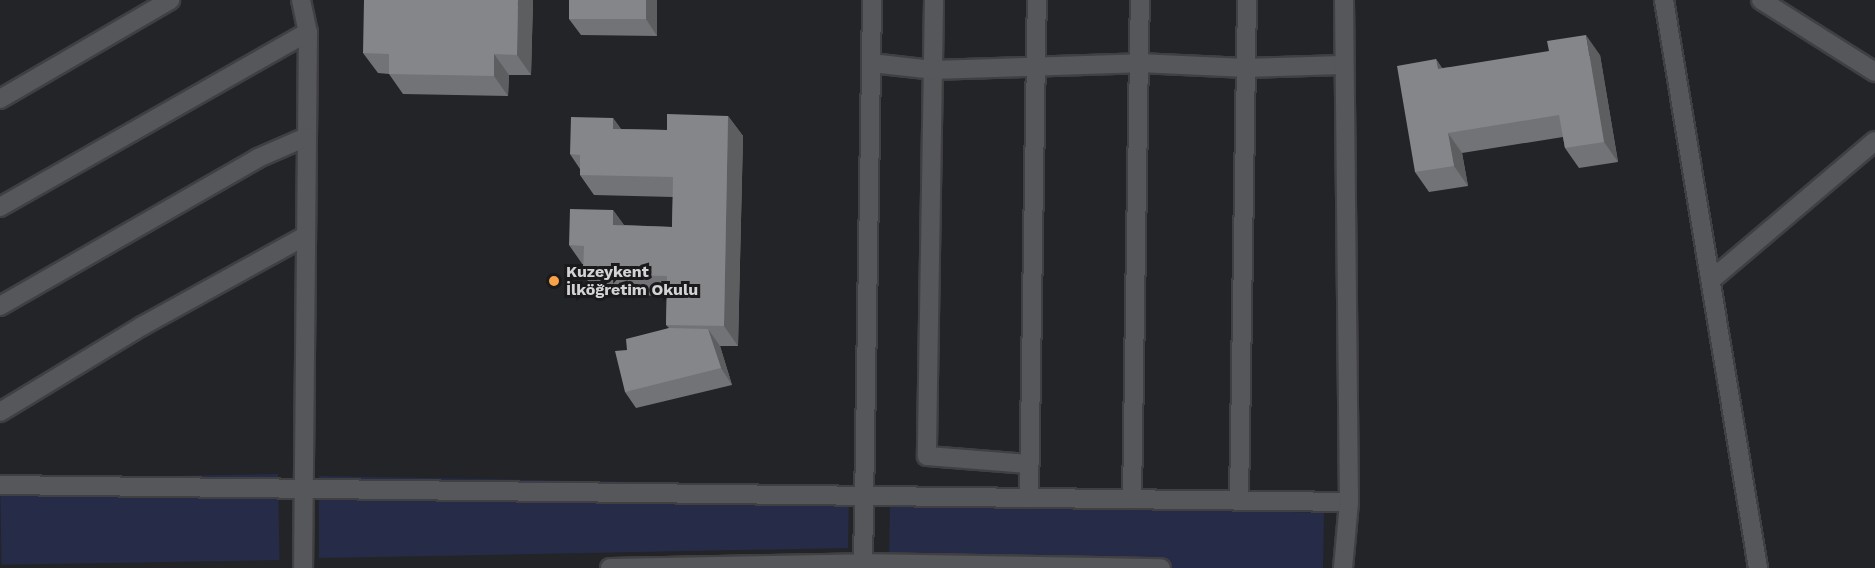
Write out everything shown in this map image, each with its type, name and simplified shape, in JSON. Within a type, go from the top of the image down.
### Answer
[{"type":"street","points":[[0,99],[170,0]]},
{"type":"street","points":[[301,0],[308,32],[301,489],[303,568]]},
{"type":"street","points":[[863,566],[872,0]]},
{"type":"street","points":[[934,0],[927,456],[1029,464]]},
{"type":"street","points":[[1029,498],[1037,0]]},
{"type":"street","points":[[1131,499],[1140,0]]},
{"type":"street","points":[[1239,501],[1247,0]]},
{"type":"street","points":[[1343,568],[1349,502],[1342,66],[1344,0]]},
{"type":"street","points":[[1664,0],[1758,568]]},
{"type":"street","points":[[1761,0],[1875,72]]},
{"type":"street","points":[[0,207],[308,32]]},
{"type":"street","points":[[871,63],[933,70],[1139,63],[1246,68],[1342,66]]},
{"type":"street","points":[[0,306],[218,180],[306,137]]},
{"type":"street","points":[[1710,280],[1875,141]]},
{"type":"street","points":[[0,412],[142,326],[305,236]]},
{"type":"street","points":[[0,485],[1349,502]]},
{"type":"street","points":[[610,568],[863,566],[1161,568]]},
{"type":"shaded area","points":[[278,474],[280,560],[2,565],[0,479]]},
{"type":"shaded area","points":[[319,476],[849,486],[848,548],[319,558]]},
{"type":"shaded area","points":[[890,505],[1324,513],[1323,568],[1119,568],[889,564]]},
{"type":"building","points":[[364,0],[518,0],[517,55],[494,54],[494,76],[389,74],[389,54],[363,53]]},
{"type":"building","points":[[569,0],[646,0],[646,19],[569,19]]},
{"type":"building","points":[[1586,35],[1604,142],[1565,148],[1559,115],[1448,133],[1454,166],[1415,172],[1397,66],[1436,59],[1438,69],[1549,51],[1547,41]]},
{"type":"building","points":[[667,114],[728,116],[724,326],[666,325],[667,276],[583,274],[584,246],[569,245],[570,209],[613,210],[613,225],[672,227],[673,177],[580,175],[580,155],[570,154],[571,117],[613,118],[613,129],[667,130]]},
{"type":"building","points":[[669,328],[708,329],[721,368],[625,392],[615,351],[627,350],[626,339]]},
{"type":"place","name":"Kuzeykent İlköğretim Okulu","points":[[554,281]]}]
